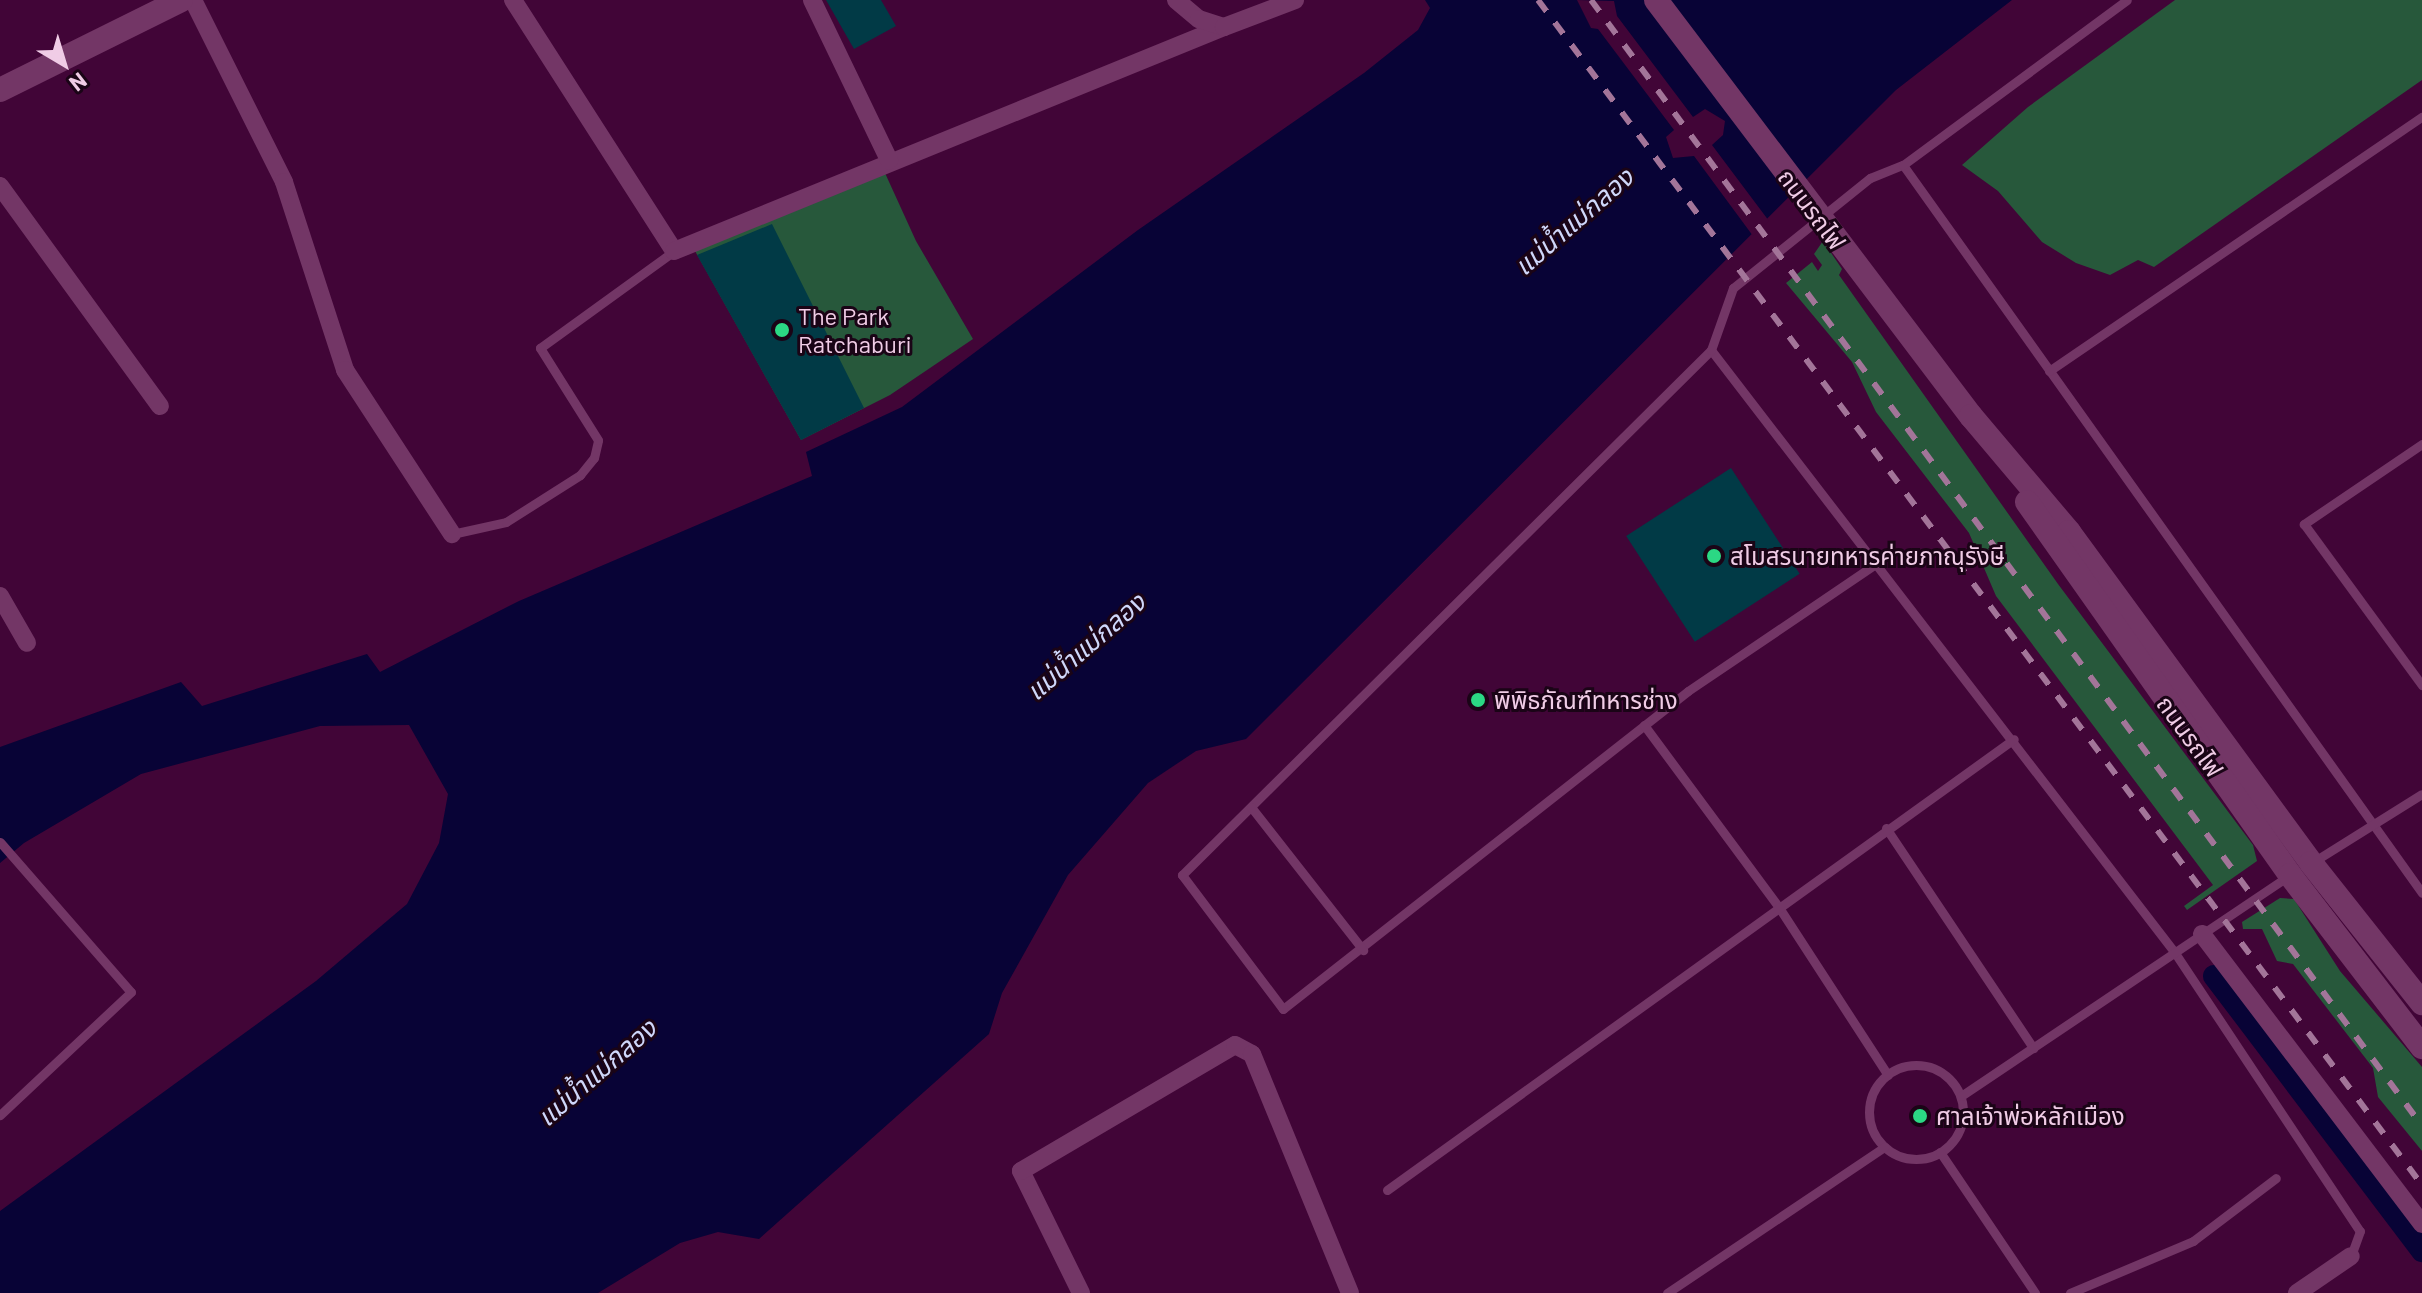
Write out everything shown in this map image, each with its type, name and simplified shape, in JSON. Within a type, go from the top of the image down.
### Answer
[{"type":"main road","points":[[0,90],[148,8],[181,0]]},
{"type":"main road","name":"ถนนรถไฟ","points":[[1656,0],[1971,416],[2066,563],[2300,869],[2422,1047]]},
{"type":"main road","name":"ถนนรถไฟ","points":[[2300,869],[2422,1003]]},
{"type":"street","points":[[193,0],[284,182],[345,370],[452,534]]},
{"type":"street","points":[[513,0],[674,251],[889,160],[1295,0]]},
{"type":"street","points":[[812,0],[889,160]]},
{"type":"street","points":[[1176,0],[1199,19],[1224,27]]},
{"type":"street","points":[[0,186],[160,406]]},
{"type":"street","points":[[0,596],[27,643]]},
{"type":"street","points":[[2202,934],[2422,1224]]},
{"type":"street","points":[[1081,1293],[1021,1171],[1235,1045],[1252,1054],[1350,1293]]},
{"type":"street","points":[[2297,1293],[2351,1256]]},
{"type":"lane","points":[[1874,565],[1644,725],[1363,950],[1283,1009],[1182,875],[1711,350],[1733,288],[1870,178],[1903,165],[2127,0]]},
{"type":"lane","points":[[2049,371],[2422,117]]},
{"type":"lane","points":[[1903,165],[2372,827],[2422,893]]},
{"type":"lane","points":[[452,534],[506,522],[580,475],[594,458],[598,440],[540,348],[674,251]]},
{"type":"lane","points":[[1711,350],[1874,565],[2014,739],[2175,953],[2360,1231],[2351,1256]]},
{"type":"lane","points":[[2422,444],[2304,524],[2422,685]]},
{"type":"lane","points":[[1644,725],[1780,909],[1888,1075]]},
{"type":"lane","points":[[1387,1190],[1780,909],[1886,828],[2014,739]]},
{"type":"lane","points":[[1961,1096],[2300,869],[2422,794]]},
{"type":"lane","points":[[1251,807],[1363,950]]},
{"type":"lane","points":[[1886,828],[2033,1048]]},
{"type":"lane","points":[[0,842],[131,992],[0,1115]]},
{"type":"lane","points":[[1909,1065],[1926,1065],[1941,1071],[1961,1096],[1960,1128],[1940,1152],[1908,1159],[1884,1147],[1869,1118],[1870,1101],[1888,1075],[1909,1065]]},
{"type":"lane","points":[[1667,1293],[1884,1147]]},
{"type":"lane","points":[[1940,1152],[2035,1293]]},
{"type":"lane","points":[[2070,1293],[2193,1241],[2276,1178]]},
{"type":"green space","points":[[2175,0],[2422,0],[2422,80],[2154,267],[2138,260],[2110,275],[2076,263],[2042,242],[1998,191],[1962,165],[2028,107]]},
{"type":"green space","points":[[885,173],[916,241],[973,339],[890,395],[801,440],[695,251]]},
{"type":"green space","points":[[1823,241],[1842,269],[1839,275],[2058,584],[2253,845],[2257,861],[2187,910],[2184,906],[2213,885],[1996,596],[1969,533],[1876,412],[1852,362],[1786,283],[1812,262],[1818,271],[1822,265],[1814,254]]},
{"type":"green space","points":[[2280,898],[2294,899],[2340,971],[2422,1067],[2422,1151],[2378,1097],[2373,1068],[2293,964],[2277,961],[2262,929],[2243,929],[2242,922]]},
{"type":"water","name":"แม่น้ำแม่กลอง","points":[[1425,0],[2012,0],[1896,90],[1246,739],[1196,751],[1148,783],[1068,875],[1002,993],[989,1034],[759,1239],[718,1232],[680,1243],[598,1293],[0,1293],[0,1211],[316,981],[407,904],[439,843],[448,794],[409,725],[320,726],[141,774],[24,843],[0,863],[0,747],[181,682],[202,706],[367,654],[380,672],[519,601],[812,476],[806,452],[902,407],[1138,230],[1364,73],[1418,30],[1430,8]]},
{"type":"pier","points":[[1577,0],[1614,1],[1617,16],[1693,117],[1705,109],[1725,121],[1723,135],[1712,145],[1769,221],[1753,236],[1694,156],[1673,158],[1666,137],[1674,130],[1598,29],[1591,28]]},
{"type":"building","points":[[826,0],[881,0],[896,26],[854,49]]},
{"type":"building","name":"The Park Ratchaburi","points":[[772,224],[864,408],[801,440],[697,255]]},
{"type":"building","name":"สโมสรนายทหารค่ายภาณุรังษี","points":[[1731,468],[1800,574],[1695,642],[1626,536]]},
{"type":"waterway","points":[[2214,976],[2422,1251]]},
{"type":"railway","points":[[1538,0],[2422,1185]]},
{"type":"railway","points":[[1591,0],[2422,1126]]},
{"type":"place","name":"The Park Ratchaburi","points":[[782,330]]},
{"type":"place","name":"สโมสรนายทหารค่ายภาณุรังษี","points":[[1714,556]]},
{"type":"place","name":"พิพิธภัณฑ์ทหารช่าง","points":[[1478,700]]},
{"type":"place","name":"ศาลเจ้าพ่อหลักเมือง","points":[[1920,1116]]}]
